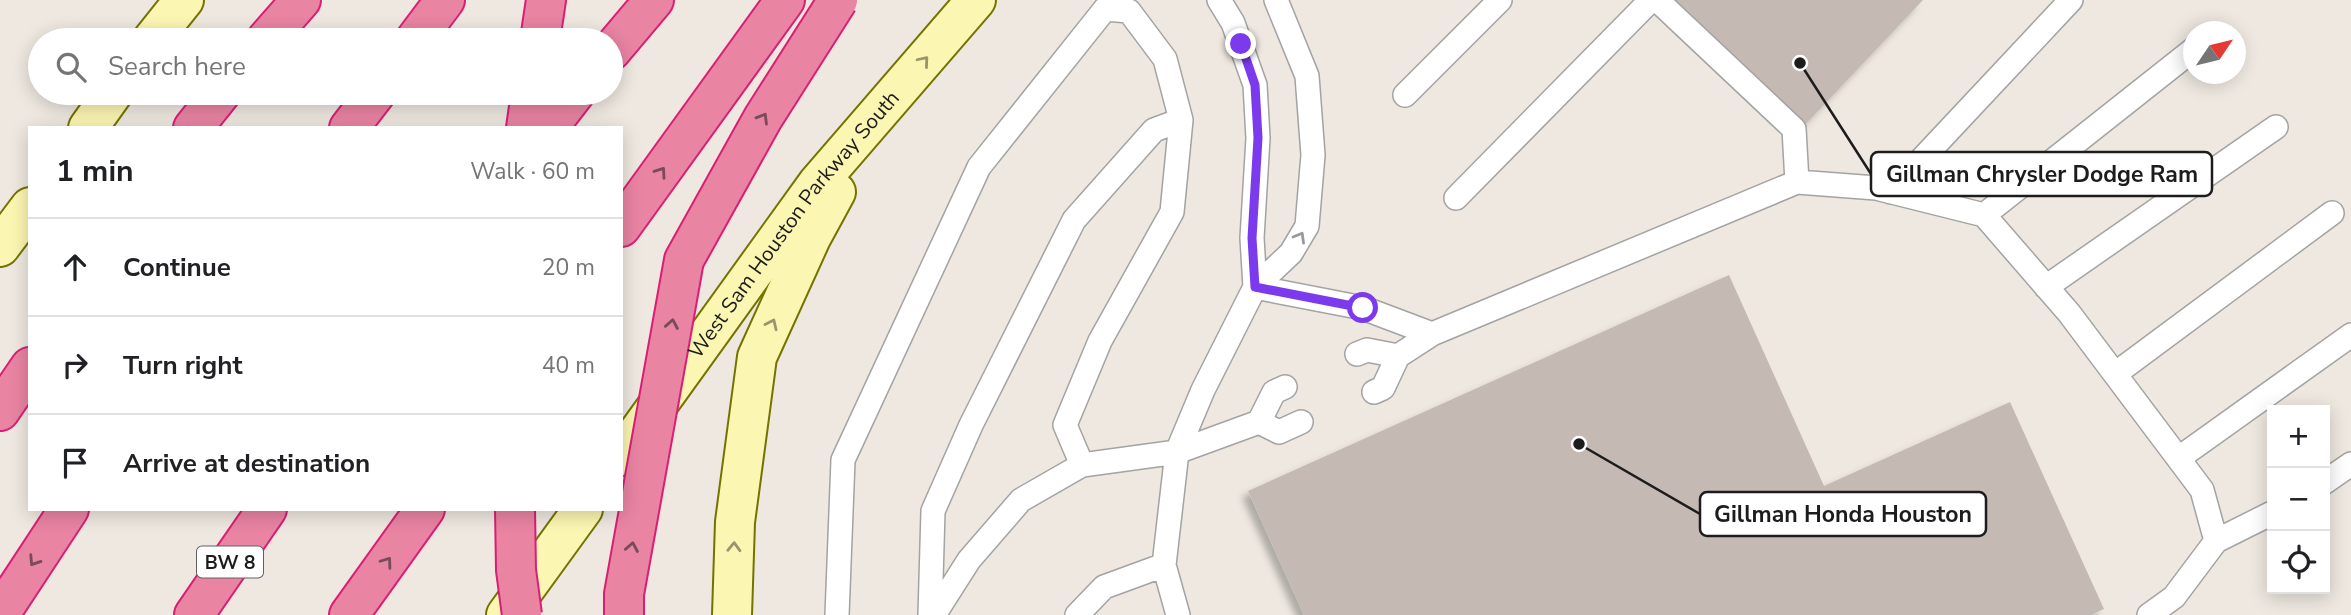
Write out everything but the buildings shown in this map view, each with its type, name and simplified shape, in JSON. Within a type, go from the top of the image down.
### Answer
[{"type":"highway","points":[[276,28],[301,0]]},
{"type":"highway","points":[[424,28],[445,0]]},
{"type":"highway","points":[[542,28],[546,0]]},
{"type":"highway","points":[[623,37],[654,0]]},
{"type":"highway","points":[[623,224],[785,0]]},
{"type":"highway","points":[[624,615],[631,555],[684,260],[763,118],[838,0]]},
{"type":"highway","points":[[195,126],[211,105]]},
{"type":"highway","points":[[351,126],[367,105]]},
{"type":"highway","points":[[526,126],[529,105]]},
{"type":"highway","points":[[550,126],[566,105]]},
{"type":"highway","points":[[0,411],[28,371]]},
{"type":"highway","points":[[0,614],[68,511]]},
{"type":"highway","name":"BW 8","points":[[194,615],[266,511]]},
{"type":"highway","points":[[349,615],[424,511]]},
{"type":"highway","points":[[515,511],[516,570],[522,615]]},
{"type":"main road","points":[[162,28],[184,0]]},
{"type":"main road","name":"West Sam Houston Parkway South","points":[[623,453],[817,184],[976,0]]},
{"type":"main road","points":[[89,126],[104,105]]},
{"type":"main road","points":[[732,615],[735,522],[757,357],[811,238],[880,113]]},
{"type":"main road","points":[[0,247],[28,210]]},
{"type":"main road","points":[[506,615],[582,511]]},
{"type":"lane","points":[[1219,0],[1233,23],[1255,85],[1258,138],[1252,238],[1255,287]]},
{"type":"lane","points":[[1178,615],[1164,565],[1177,452],[1203,390],[1255,287],[1291,253],[1307,226],[1313,155],[1307,76],[1276,0]]},
{"type":"lane","points":[[1405,95],[1500,0]]},
{"type":"lane","points":[[1456,198],[1651,0]]},
{"type":"lane","points":[[1657,0],[1794,129],[1797,182]]},
{"type":"lane","points":[[1891,192],[2071,0]]},
{"type":"lane","points":[[837,615],[843,460],[979,167],[1105,9],[1129,11],[1166,59],[1181,120],[1172,212],[1100,341],[1065,425],[1082,465]]},
{"type":"lane","points":[[1984,215],[2183,57]]},
{"type":"lane","points":[[932,615],[933,511],[971,425],[1074,220],[1154,130],[1181,120]]},
{"type":"lane","points":[[2046,287],[2276,127]]},
{"type":"lane","points":[[1374,392],[1383,388],[1398,356],[1432,334],[1797,182],[1891,192],[1984,215],[2115,374],[2202,490],[2216,541]]},
{"type":"lane","points":[[2115,374],[2332,213]]},
{"type":"lane","points":[[1255,287],[1363,308],[1432,334]]},
{"type":"lane","points":[[2179,458],[2351,335]]},
{"type":"lane","points":[[1357,354],[1367,350],[1398,356]]},
{"type":"lane","points":[[932,615],[969,561],[1021,500],[1082,465],[1177,452],[1259,422],[1274,392],[1285,387]]},
{"type":"lane","points":[[1259,422],[1279,432],[1301,422]]},
{"type":"lane","points":[[2330,479],[2351,464]]},
{"type":"lane","points":[[2149,615],[2174,597],[2216,541],[2267,516]]},
{"type":"lane","points":[[1077,615],[1104,587],[1164,565]]},
{"type":"place","name":"Gillman Chrysler Dodge Ram","points":[[1800,63]]},
{"type":"place","name":"Gillman Honda Houston","points":[[1579,444]]},
{"type":"route","points":[[1241,44],[1255,85],[1258,138],[1252,238],[1255,287],[1363,308]]}]
